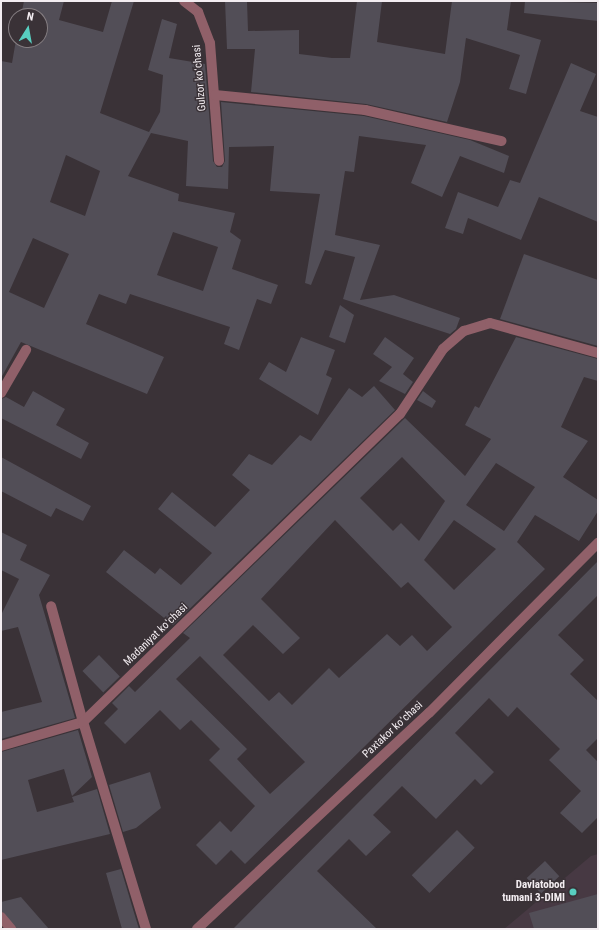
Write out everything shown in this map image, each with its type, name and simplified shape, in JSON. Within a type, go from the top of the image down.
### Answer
[{"type":"street","name":"Gulzor koʻchasi","points":[[184,1],[198,12],[205,26],[215,95],[219,161]]},
{"type":"street","points":[[215,95],[365,110],[502,141]]},
{"type":"street","name":"Madaniyat koʻchasi","points":[[83,722],[400,414],[443,349],[464,331],[490,323],[598,353]]},
{"type":"street","points":[[1,393],[26,350]]},
{"type":"street","name":"Paxtakor koʻchasi","points":[[197,929],[429,713],[598,543]]},
{"type":"street","points":[[51,606],[83,722],[146,929]]},
{"type":"street","points":[[1,746],[83,722]]},
{"type":"street","points":[[1,918],[12,929]]},
{"type":"shaded area","name":"Davlatobod tumani 3-DIMI","points":[[598,854],[598,929],[504,929],[591,856]]},
{"type":"building","points":[[24,1],[64,1],[59,20],[103,32],[112,1],[134,1],[100,113],[149,132],[160,112],[163,75],[148,70],[162,19],[177,24],[169,58],[205,64],[213,161],[217,167],[222,167],[225,161],[221,102],[364,116],[470,140],[509,156],[504,173],[460,156],[442,197],[411,183],[426,145],[359,136],[354,172],[345,171],[335,235],[380,245],[360,300],[394,295],[460,318],[456,329],[450,334],[343,299],[355,257],[325,250],[311,285],[305,283],[320,194],[270,191],[274,146],[229,147],[228,189],[186,186],[188,141],[151,133],[128,176],[179,194],[178,201],[235,213],[230,232],[241,240],[232,269],[278,285],[271,304],[257,299],[239,350],[224,344],[230,327],[130,294],[126,304],[99,294],[86,324],[164,357],[147,394],[21,342],[1,378],[1,61],[12,63],[15,48],[48,48],[48,8],[23,8]],"holes":[[[66,155],[100,171],[85,216],[50,202]],[[173,232],[218,247],[203,291],[157,275]],[[33,238],[69,254],[44,308],[9,292]]]},
{"type":"building","points":[[225,1],[247,1],[248,31],[299,30],[299,54],[332,58],[350,58],[357,1],[382,1],[377,42],[445,54],[452,1],[511,1],[507,30],[541,40],[526,94],[509,89],[520,55],[466,38],[460,82],[447,122],[366,104],[251,92],[255,49],[227,49]]},
{"type":"building","points":[[525,1],[598,3],[598,21],[524,13]]},
{"type":"building","points":[[571,63],[596,74],[580,111],[598,117],[598,222],[539,197],[521,240],[468,218],[463,234],[445,228],[458,192],[498,207],[510,180],[520,183]]},
{"type":"building","points":[[524,254],[598,280],[598,346],[500,319]]},
{"type":"building","points":[[340,305],[354,315],[345,343],[329,337]]},
{"type":"building","points":[[301,337],[335,350],[326,375],[332,378],[318,415],[259,379],[269,362],[286,372]]},
{"type":"building","points":[[385,337],[414,358],[403,374],[413,382],[405,394],[379,381],[392,367],[373,354]]},
{"type":"building","points":[[516,337],[598,359],[598,381],[584,377],[561,427],[588,441],[563,477],[598,500],[598,511],[579,541],[535,515],[517,542],[545,569],[245,864],[231,850],[216,865],[196,845],[220,821],[231,832],[255,806],[209,760],[220,749],[191,720],[180,730],[160,710],[125,744],[104,723],[118,709],[112,703],[129,686],[135,692],[190,638],[183,633],[405,418],[465,476],[491,439],[465,425],[475,406],[479,408]],"holes":[[[402,457],[445,501],[419,541],[401,523],[393,531],[360,498]],[[496,463],[535,487],[504,531],[466,505]],[[335,520],[401,588],[408,582],[452,627],[427,651],[412,635],[400,646],[387,634],[339,678],[329,668],[292,705],[279,692],[269,701],[223,655],[253,625],[283,654],[300,638],[261,599]],[[454,520],[496,549],[454,590],[424,560]],[[200,656],[305,762],[270,794],[237,759],[247,749],[176,679]]]},
{"type":"building","points":[[374,386],[395,410],[173,625],[106,572],[124,550],[155,574],[160,568],[181,585],[212,553],[158,509],[172,492],[215,527],[250,490],[232,475],[249,454],[272,465],[300,435],[311,441],[349,388],[362,397]]},
{"type":"building","points":[[33,391],[65,409],[56,425],[89,443],[81,459],[1,418],[1,399],[6,397],[24,407]]},
{"type":"building","points":[[423,391],[436,401],[432,408],[417,400]]},
{"type":"building","points":[[1,457],[91,506],[83,521],[56,508],[51,517],[1,491]]},
{"type":"building","points":[[1,532],[27,545],[20,560],[50,575],[39,595],[75,718],[1,739],[1,712],[42,702],[18,627],[1,631],[1,615],[19,579],[1,570]]},
{"type":"building","points":[[598,561],[598,595],[558,635],[584,660],[570,674],[598,701],[598,738],[586,750],[598,762],[598,817],[582,833],[560,813],[581,791],[549,760],[560,749],[517,707],[508,717],[489,698],[455,733],[494,772],[481,785],[475,779],[436,819],[402,786],[373,815],[391,832],[366,856],[349,839],[317,871],[377,929],[233,929]]},
{"type":"building","points":[[99,655],[120,677],[103,693],[82,671]]},
{"type":"building","points":[[78,730],[92,777],[72,796],[64,769],[28,780],[37,812],[74,802],[72,797],[97,789],[110,834],[1,860],[1,752]]},
{"type":"building","points":[[150,772],[161,808],[136,828],[123,832],[109,785]]},
{"type":"building","points":[[457,830],[475,848],[429,893],[412,875]]},
{"type":"building","points":[[545,861],[559,876],[541,893],[527,878]]},
{"type":"building","points":[[121,869],[139,929],[122,929],[106,873]]},
{"type":"building","points":[[598,894],[598,929],[534,929],[529,913]]},
{"type":"building","points":[[21,897],[49,929],[17,929],[1,911],[1,902]]},
{"type":"place","name":"Davlatobod tumani 3-DIMI","points":[[573,892]]}]
